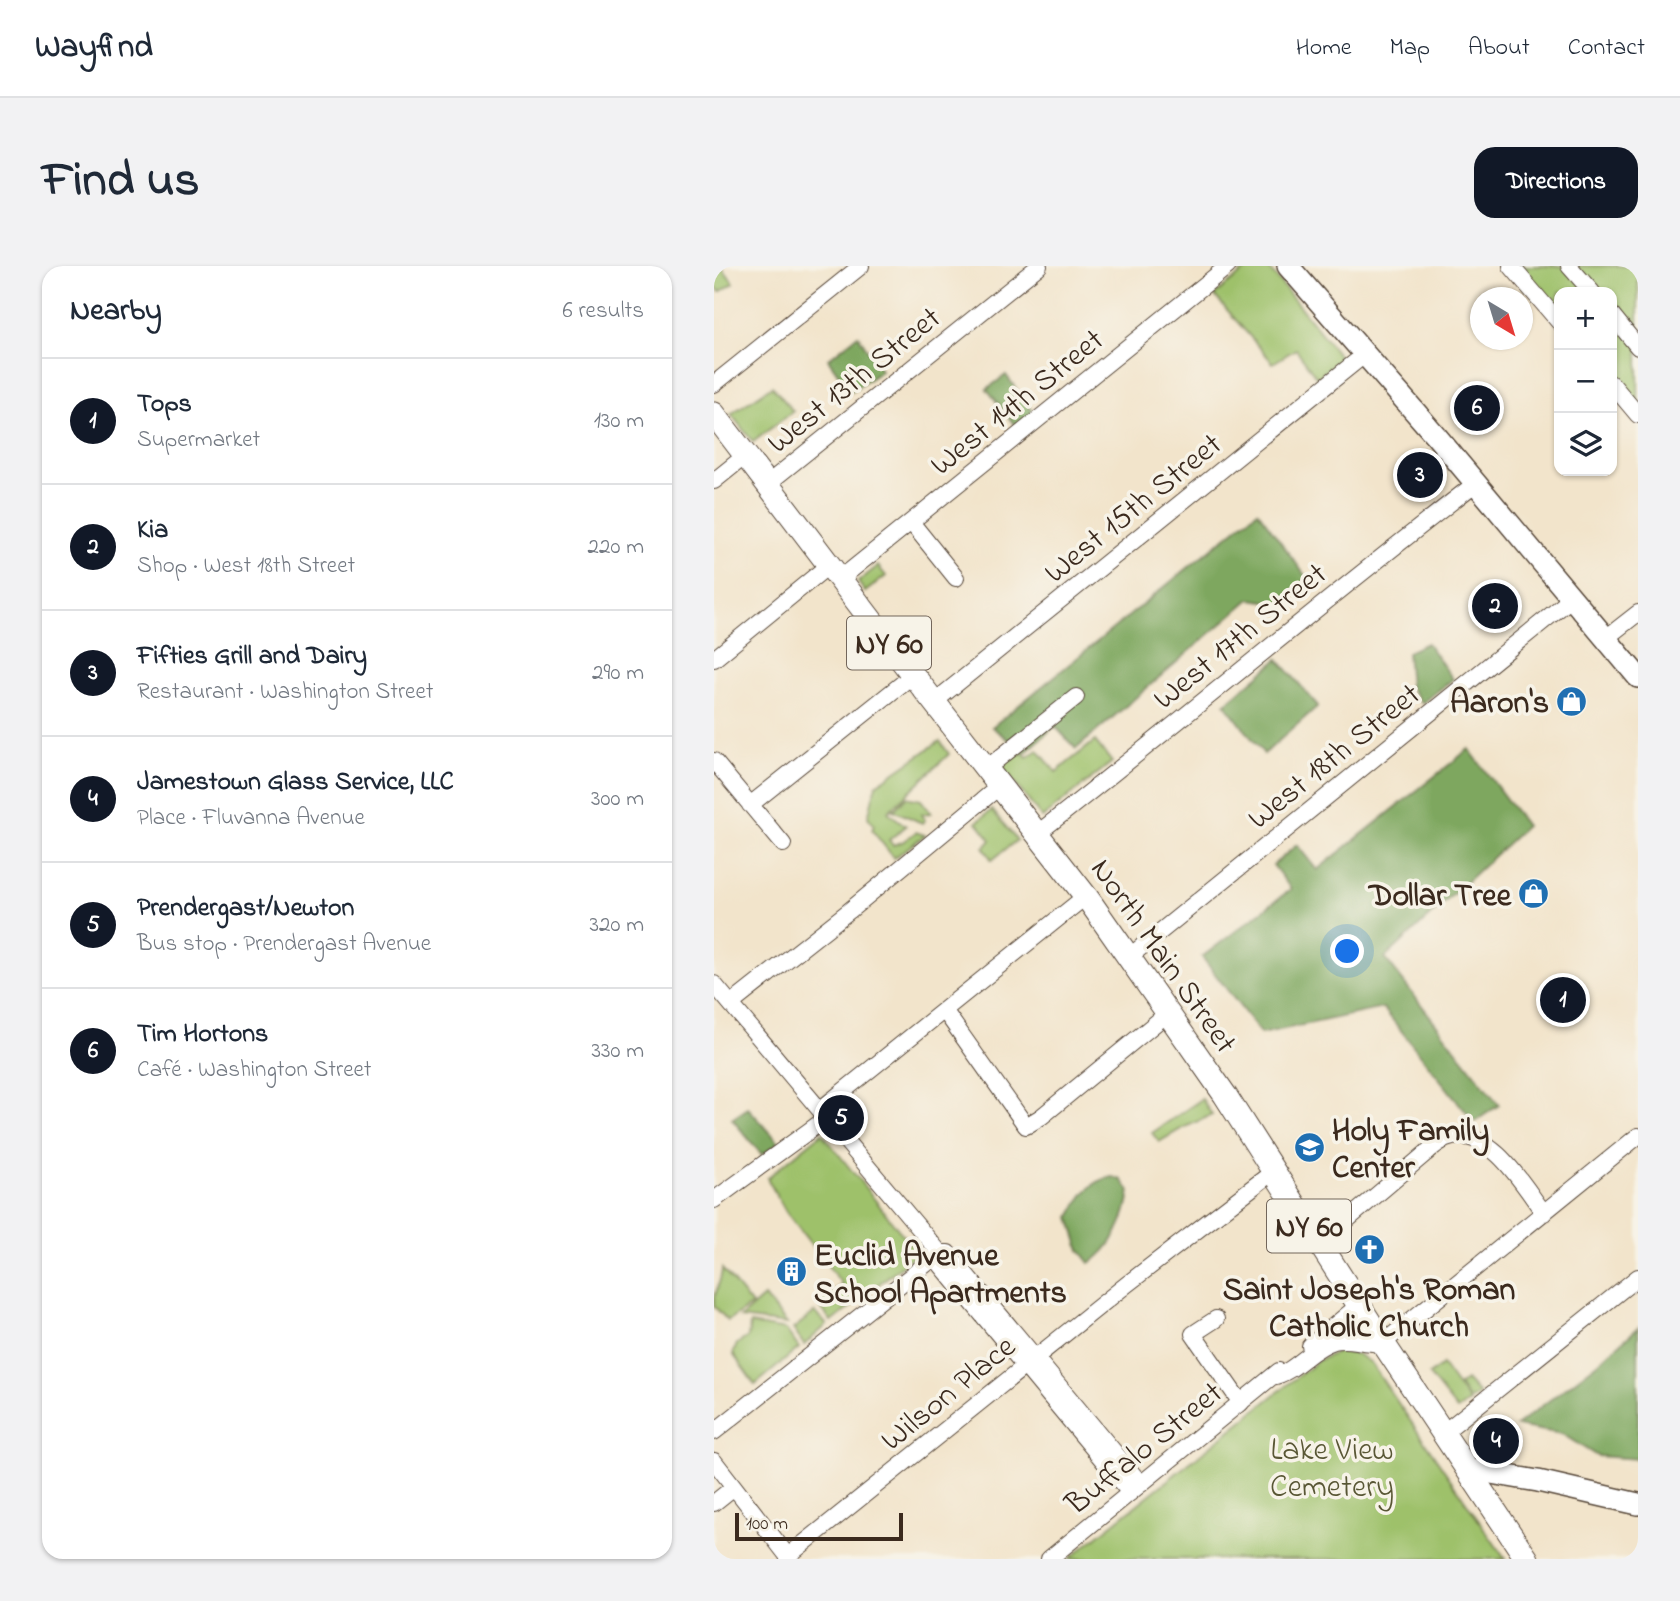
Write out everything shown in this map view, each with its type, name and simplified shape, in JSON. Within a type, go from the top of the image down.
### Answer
[{"type":"highway","name":"North Main Street","points":[[714,414],[913,675],[1086,895],[1274,1171],[1383,1343],[1527,1559]]},
{"type":"main road","points":[[1288,266],[1476,483],[1638,677]]},
{"type":"main road","points":[[1467,1469],[1538,1481],[1638,1504]]},
{"type":"street","points":[[714,384],[861,266]]},
{"type":"street","name":"West 13th Street","points":[[767,484],[1039,266]]},
{"type":"street","name":"West 14th Street","points":[[714,659],[834,572],[911,522],[1228,266]]},
{"type":"street","points":[[1511,266],[1554,317]]},
{"type":"street","points":[[1569,266],[1588,287]]},
{"type":"street","points":[[1617,322],[1638,347]]},
{"type":"street","name":"West 15th Street","points":[[934,702],[1364,355]]},
{"type":"street","points":[[1617,390],[1638,415]]},
{"type":"street","points":[[714,481],[745,456]]},
{"type":"street","name":"West 17th Street","points":[[1038,833],[1351,580],[1476,483]]},
{"type":"street","points":[[911,522],[956,578]]},
{"type":"street","name":"West 18th Street","points":[[1129,957],[1572,598]]},
{"type":"street","points":[[1606,638],[1638,612]]},
{"type":"street","points":[[750,805],[913,675]]},
{"type":"street","points":[[731,1004],[849,911],[1076,697]]},
{"type":"street","points":[[714,761],[783,844]]},
{"type":"street","points":[[714,1200],[825,1113],[944,1010],[1086,895]]},
{"type":"street","points":[[714,984],[940,1253],[941,1265],[1030,1362],[1136,1489]]},
{"type":"street","points":[[944,1010],[1026,1126],[1041,1117],[1168,1013]]},
{"type":"street","points":[[1383,1343],[1638,1136]]},
{"type":"street","points":[[1320,1243],[1440,1142],[1452,1137],[1473,1138],[1492,1147],[1544,1213]]},
{"type":"street","name":"Wilson Place","points":[[789,1557],[1030,1362],[1274,1171]]},
{"type":"street","points":[[714,1432],[940,1253]]},
{"type":"street","points":[[1443,1433],[1638,1277]]},
{"type":"street","name":"Buffalo Street","points":[[1049,1559],[1359,1305]]},
{"type":"street","points":[[1216,1319],[1193,1334],[1241,1403]]},
{"type":"street","name":"Buffalo Street","points":[[1272,1377],[1285,1374],[1326,1344],[1336,1340],[1383,1343]]},
{"type":"street","points":[[714,1461],[789,1557]]},
{"type":"street","points":[[714,1503],[734,1487]]},
{"type":"green space","points":[[714,266],[721,266],[734,283],[720,292],[714,284]]},
{"type":"green space","points":[[1251,266],[1267,266],[1341,358],[1317,378],[1296,349],[1273,363],[1214,295]]},
{"type":"green space","points":[[1518,266],[1638,266],[1638,411],[1617,385],[1617,287],[1554,287],[1554,309]]},
{"type":"green space","points":[[858,335],[881,371],[851,392],[828,359]]},
{"type":"green space","points":[[1006,375],[1035,414],[1017,428],[987,389]]},
{"type":"green space","points":[[772,386],[793,411],[753,442],[731,414]]},
{"type":"green space","points":[[1258,511],[1307,578],[1279,603],[1250,599],[1076,749],[1055,726],[1025,753],[992,727]]},
{"type":"green space","points":[[878,566],[886,576],[865,592],[858,582]]},
{"type":"green space","points":[[1427,643],[1453,679],[1422,703],[1410,687],[1407,652]]},
{"type":"green space","points":[[1278,659],[1318,706],[1264,754],[1225,704]]},
{"type":"green space","points":[[940,741],[949,754],[892,808],[895,809],[906,797],[921,800],[931,813],[922,814],[925,820],[922,823],[891,809],[888,812],[906,826],[889,840],[893,845],[916,832],[925,835],[894,858],[872,830],[874,825],[868,817],[876,785]]},
{"type":"green space","points":[[1095,741],[1112,762],[1042,818],[1000,764],[1017,747],[1027,757],[1038,750],[1056,772]]},
{"type":"green space","points":[[1469,749],[1526,826],[1385,958],[1499,1105],[1474,1122],[1383,1008],[1261,1034],[1202,957],[1291,889],[1273,865],[1297,845],[1317,870]]},
{"type":"green space","points":[[992,810],[1017,840],[992,860],[984,848],[991,840],[977,822]]},
{"type":"green space","points":[[1202,1099],[1212,1115],[1159,1142],[1152,1133]]},
{"type":"green space","points":[[748,1108],[779,1142],[762,1155],[732,1119]]},
{"type":"green space","points":[[822,1133],[917,1253],[832,1322],[818,1304],[842,1284],[786,1212],[767,1178]]},
{"type":"green space","points":[[1112,1177],[1122,1180],[1130,1191],[1126,1211],[1118,1232],[1106,1250],[1090,1263],[1080,1250],[1070,1217],[1091,1186]]},
{"type":"green space","points":[[722,1269],[752,1305],[728,1321],[714,1306]]},
{"type":"green space","points":[[764,1297],[787,1324],[740,1318]]},
{"type":"green space","points":[[815,1312],[827,1325],[804,1345],[793,1329]]},
{"type":"green space","points":[[750,1324],[786,1330],[799,1348],[755,1385],[733,1354],[737,1344],[748,1337]]},
{"type":"green space","points":[[1638,1328],[1638,1459],[1597,1456],[1562,1434],[1516,1426],[1598,1363]]},
{"type":"green space","name":"Lake View Cemetery","points":[[1338,1352],[1357,1354],[1370,1362],[1505,1559],[1069,1559],[1319,1360]]},
{"type":"green space","points":[[1442,1365],[1469,1402],[1457,1410],[1429,1375]]},
{"type":"green space","points":[[1466,1380],[1479,1394],[1469,1400],[1459,1385]]},
{"type":"place","name":"Tim Hortons","points":[[1477,408]]},
{"type":"place","name":"Fifties Grill and Dairy","points":[[1420,475]]},
{"type":"place","name":"Kia","points":[[1495,606]]},
{"type":"place","name":"Aaron's","points":[[1572,701]]},
{"type":"place","name":"Dollar Tree","points":[[1534,894]]},
{"type":"place","name":"Tops","points":[[1563,1000]]},
{"type":"place","name":"Prendergast/Newton","points":[[841,1118]]},
{"type":"place","name":"Holy Family Center","points":[[1309,1147]]},
{"type":"place","name":"Saint Joseph's Roman Catholic Church","points":[[1369,1249]]},
{"type":"place","name":"Euclid Avenue School Apartments","points":[[791,1272]]},
{"type":"place","name":"Jamestown Glass Service, LLC","points":[[1496,1441]]}]
